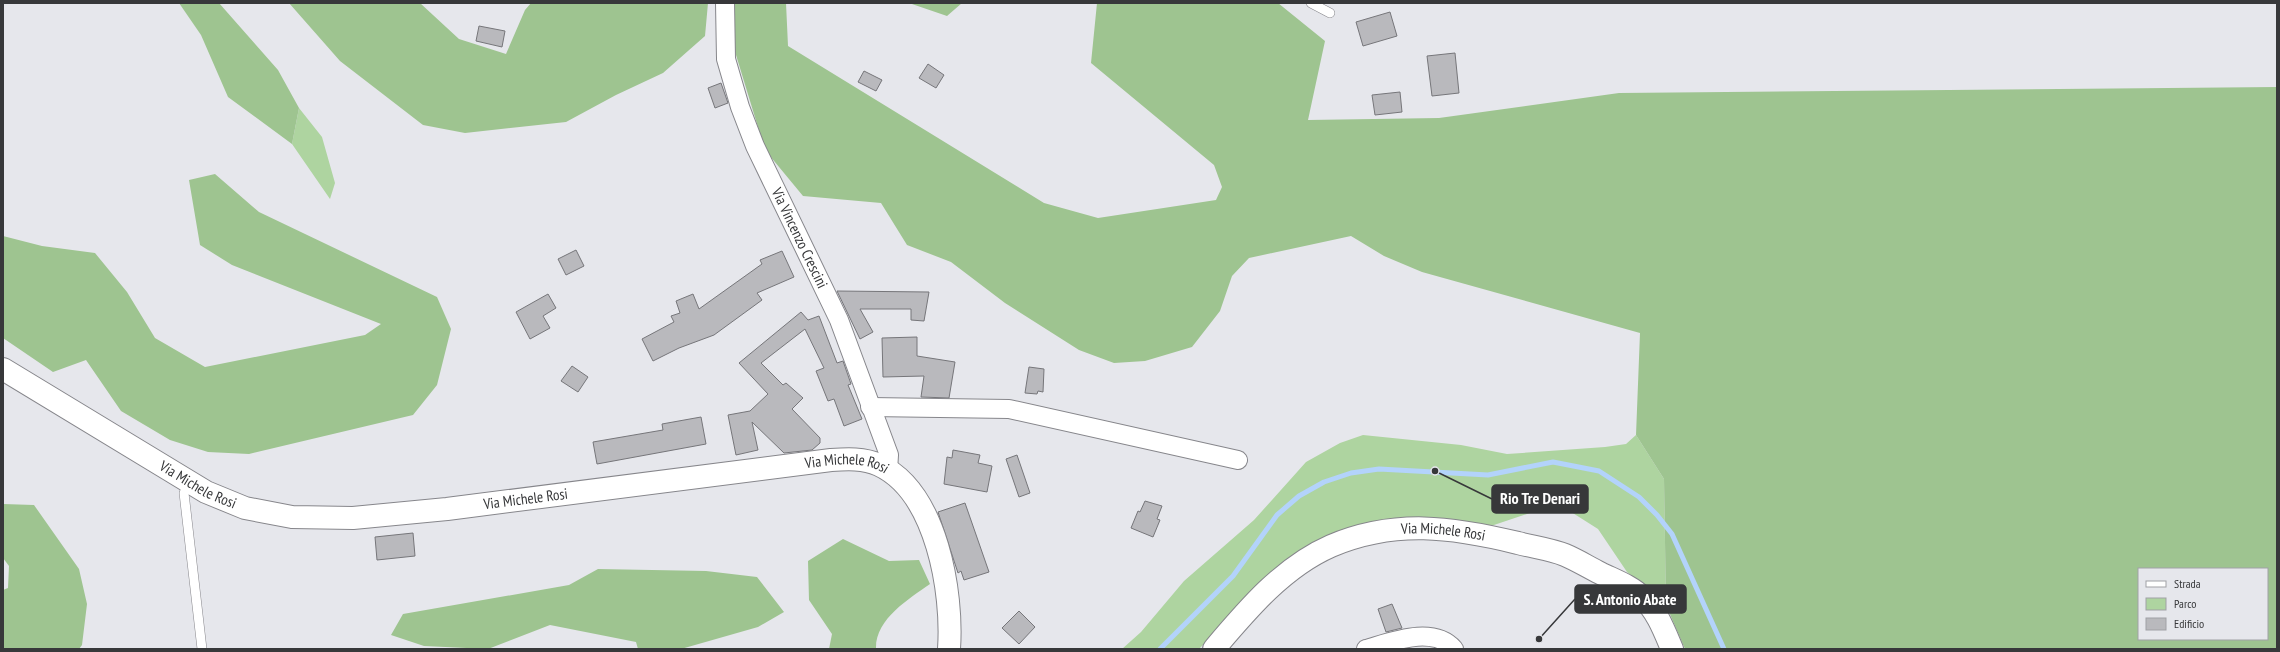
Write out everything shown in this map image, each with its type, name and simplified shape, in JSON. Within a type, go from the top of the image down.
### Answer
[{"type":"street","name":"Via Vincenzo Crescini","points":[[725,3],[726,59],[740,107],[808,260],[839,320],[889,455],[888,471]]},
{"type":"street","name":"Via Michele Rosi","points":[[3,369],[189,482],[222,500],[259,512],[292,517],[354,518],[447,509],[831,460],[866,461],[888,471],[915,499],[935,540],[948,597],[950,629],[949,649]]},
{"type":"street","points":[[870,407],[1010,409],[1238,460]]},
{"type":"street","name":"Via Michele Rosi","points":[[1214,649],[1250,607],[1275,584],[1319,552],[1341,542],[1370,534],[1402,528],[1421,527],[1440,528],[1490,536],[1564,555],[1638,593],[1654,611],[1672,649]]},
{"type":"street","points":[[1366,649],[1413,636],[1449,643],[1454,649]]},
{"type":"lane","points":[[1312,3],[1330,13]]},
{"type":"lane","points":[[189,482],[184,493],[202,649]]},
{"type":"green space","points":[[179,3],[219,3],[278,70],[299,108],[292,144],[228,97],[201,35]]},
{"type":"green space","points":[[289,3],[420,3],[459,39],[506,54],[525,10],[531,3],[708,3],[705,36],[663,73],[616,95],[566,122],[465,133],[423,125],[340,61]]},
{"type":"green space","points":[[731,3],[786,3],[788,46],[1044,203],[1098,218],[1216,200],[1222,187],[1214,165],[1091,63],[1097,3],[1278,3],[1325,41],[1308,120],[1439,118],[1619,93],[2277,87],[2277,649],[1685,649],[1666,605],[1664,479],[1636,435],[1640,333],[1422,272],[1384,256],[1351,236],[1249,258],[1232,276],[1220,311],[1192,347],[1145,361],[1114,363],[1079,350],[1005,303],[951,262],[907,245],[881,203],[803,196],[765,150],[729,32]]},
{"type":"green space","points":[[909,3],[962,3],[947,16]]},
{"type":"green space","points":[[299,108],[322,137],[335,183],[330,199],[292,144]]},
{"type":"green space","points":[[215,174],[259,212],[437,297],[451,329],[437,385],[413,415],[249,454],[208,452],[170,440],[121,411],[86,360],[53,372],[3,338],[3,236],[42,246],[95,253],[127,292],[155,338],[205,367],[365,335],[381,324],[232,265],[200,245],[189,180]]},
{"type":"green space","points":[[1363,435],[1461,445],[1507,454],[1605,447],[1626,444],[1636,435],[1664,479],[1666,605],[1627,572],[1598,529],[1568,510],[1533,512],[1491,526],[1410,519],[1257,589],[1199,649],[1122,649],[1141,632],[1184,581],[1254,520],[1306,462],[1340,443]]},
{"type":"green space","points":[[3,504],[34,505],[79,569],[87,604],[82,645],[79,649],[3,649],[3,590],[8,588],[9,566],[3,558]]},
{"type":"green space","points":[[843,539],[889,561],[919,560],[930,584],[903,603],[887,619],[877,638],[876,649],[829,649],[832,634],[809,600],[808,561]]},
{"type":"green space","points":[[598,569],[706,571],[757,577],[784,612],[758,627],[681,649],[638,649],[636,642],[550,625],[488,649],[424,646],[391,635],[403,614],[569,585]]},
{"type":"building","points":[[1390,12],[1397,36],[1363,46],[1356,22]]},
{"type":"building","points":[[479,26],[505,31],[502,47],[476,41]]},
{"type":"building","points":[[1455,53],[1459,93],[1432,96],[1427,56]]},
{"type":"building","points":[[928,64],[944,75],[936,88],[919,78]]},
{"type":"building","points":[[864,71],[882,80],[876,91],[858,82]]},
{"type":"building","points":[[721,83],[728,103],[715,108],[708,88]]},
{"type":"building","points":[[1400,92],[1402,112],[1375,115],[1372,95]]},
{"type":"building","points":[[576,250],[584,266],[566,275],[558,259]]},
{"type":"building","points":[[782,251],[794,277],[757,293],[762,300],[714,335],[679,348],[653,361],[642,339],[674,322],[671,316],[680,313],[676,301],[693,294],[699,309],[762,264],[760,260]]},
{"type":"building","points":[[837,291],[929,292],[924,321],[911,320],[911,309],[860,309],[873,332],[860,339]]},
{"type":"building","points":[[548,294],[556,308],[543,316],[550,328],[530,339],[516,312]]},
{"type":"building","points":[[801,312],[808,320],[819,316],[837,363],[843,361],[851,384],[848,385],[862,419],[844,426],[834,399],[828,401],[816,371],[824,368],[805,329],[761,363],[783,385],[786,383],[803,398],[792,409],[820,438],[820,443],[812,450],[784,453],[752,422],[758,450],[736,455],[728,415],[750,411],[768,394],[739,363]]},
{"type":"building","points":[[917,337],[917,356],[955,362],[949,398],[921,397],[924,376],[883,377],[882,338]]},
{"type":"building","points":[[572,366],[588,377],[578,392],[561,381]]},
{"type":"building","points":[[1029,367],[1044,369],[1043,392],[1038,391],[1037,394],[1025,393]]},
{"type":"building","points":[[701,417],[706,444],[597,464],[593,442],[663,430],[662,424]]},
{"type":"building","points":[[953,450],[980,455],[978,463],[992,466],[987,492],[944,484],[947,457],[952,458]]},
{"type":"building","points":[[1017,455],[1030,493],[1019,497],[1006,459]]},
{"type":"building","points":[[1145,501],[1162,506],[1157,519],[1160,520],[1153,537],[1131,528],[1138,511],[1140,512]]},
{"type":"building","points":[[965,503],[989,572],[964,580],[961,571],[958,573],[938,512]]},
{"type":"building","points":[[413,533],[415,556],[377,560],[375,537]]},
{"type":"building","points":[[1392,604],[1402,628],[1386,632],[1378,609]]},
{"type":"building","points":[[1019,611],[1035,627],[1019,644],[1002,628]]},
{"type":"waterway","points":[[1160,649],[1233,576],[1277,515],[1299,496],[1324,482],[1351,473],[1379,469],[1488,475],[1553,462],[1599,471],[1639,497],[1657,515],[1672,534],[1724,649]]},
{"type":"place","name":"Rio Tre Denari","points":[[1435,471]]},
{"type":"place","name":"S. Antonio Abate","points":[[1539,639]]}]
